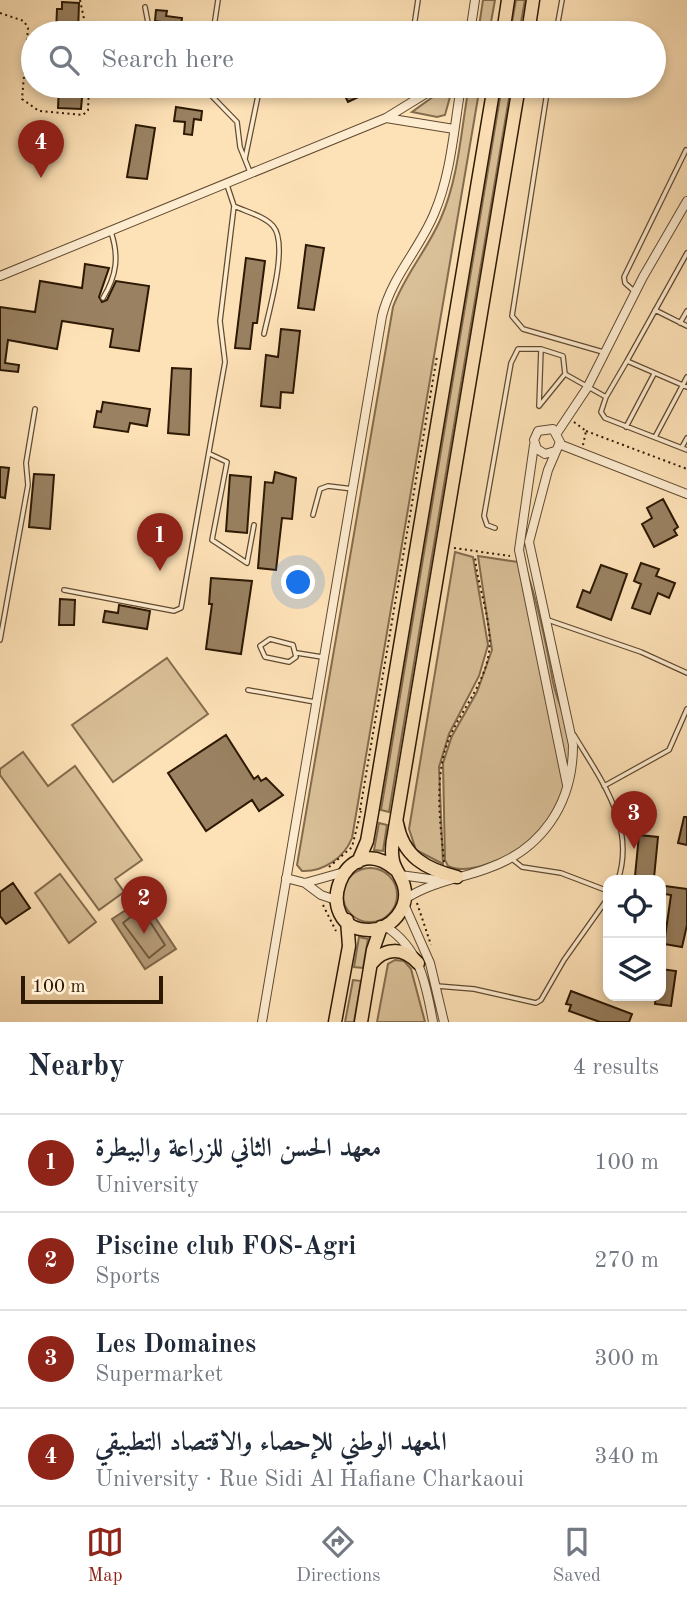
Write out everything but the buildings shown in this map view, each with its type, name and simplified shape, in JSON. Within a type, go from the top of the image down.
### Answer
[{"type":"main road","points":[[505,21],[508,0]]},
{"type":"main road","points":[[530,21],[533,0]]},
{"type":"main road","points":[[358,862],[367,841],[366,812],[492,98]]},
{"type":"main road","points":[[347,920],[363,929],[383,927],[397,917],[405,901],[392,846],[517,98]]},
{"type":"main road","points":[[397,817],[404,845],[416,861],[436,872],[457,877]]},
{"type":"main road","points":[[335,1022],[349,946],[347,920],[336,900],[336,890],[344,872],[358,862],[375,860],[398,873]]},
{"type":"main road","points":[[361,1022],[370,965],[383,927]]},
{"type":"main road","points":[[370,965],[384,953],[396,950],[407,953],[418,963]]},
{"type":"street","points":[[472,21],[475,0]]},
{"type":"street","points":[[0,276],[386,118],[418,98]]},
{"type":"street","points":[[262,1022],[386,302],[397,275],[435,212],[444,186],[459,98]]},
{"type":"street","points":[[386,118],[454,130]]},
{"type":"street","points":[[444,1022],[438,986],[405,901],[439,881],[512,859],[538,839],[552,822],[567,785],[573,765],[569,727],[529,542],[557,447],[557,433],[587,388],[603,352],[687,201]]},
{"type":"street","points":[[557,433],[551,428],[541,430],[535,435],[532,474],[520,532],[520,558],[536,621],[567,785]]},
{"type":"street","points":[[534,445],[543,453],[557,447],[581,453],[687,494]]},
{"type":"street","points":[[305,883],[344,872]]},
{"type":"street","points":[[398,873],[439,881]]},
{"type":"street","points":[[286,878],[305,883],[321,895],[336,900]]},
{"type":"street","points":[[383,927],[404,941],[418,963],[433,1022]]},
{"type":"lane","points":[[215,21],[218,0]]},
{"type":"lane","points":[[415,21],[418,0]]},
{"type":"lane","points":[[558,21],[562,0]]},
{"type":"lane","points":[[145,7],[148,21]]},
{"type":"lane","points":[[214,98],[237,122],[245,161],[251,175]]},
{"type":"lane","points":[[245,161],[258,98]]},
{"type":"lane","points":[[546,98],[512,316],[514,322],[523,329],[603,352]]},
{"type":"lane","points":[[636,293],[625,284],[624,277],[686,150]]},
{"type":"lane","points":[[64,590],[174,611],[181,608],[225,362],[220,321],[234,206],[226,185]]},
{"type":"lane","points":[[234,206],[265,220],[279,236],[280,251],[264,334]]},
{"type":"lane","points":[[103,298],[110,286],[117,261],[111,232]]},
{"type":"lane","points":[[687,253],[606,397],[602,416],[685,448],[687,438]]},
{"type":"lane","points":[[655,310],[687,326]]},
{"type":"lane","points":[[680,323],[687,310]]},
{"type":"lane","points":[[495,528],[487,525],[484,516],[511,363],[518,349],[541,349],[563,356],[565,374],[539,406],[541,349]]},
{"type":"lane","points":[[627,361],[685,386]]},
{"type":"lane","points":[[626,427],[655,373]]},
{"type":"lane","points":[[565,374],[606,397]]},
{"type":"lane","points":[[655,438],[685,386],[687,377]]},
{"type":"lane","points":[[0,640],[28,485],[26,463],[35,409]]},
{"type":"lane","points":[[209,454],[226,462],[212,541],[247,563],[254,525]]},
{"type":"lane","points":[[313,515],[320,488],[328,486],[353,489]]},
{"type":"lane","points":[[546,619],[641,652],[687,673]]},
{"type":"lane","points":[[270,639],[293,645],[297,653],[293,660],[285,661],[265,657],[260,646],[270,639]]},
{"type":"lane","points":[[297,653],[323,657]]},
{"type":"lane","points":[[248,690],[316,702]]},
{"type":"lane","points":[[604,786],[669,750],[687,709]]},
{"type":"lane","points":[[569,727],[619,817],[624,842],[619,875]]},
{"type":"lane","points":[[512,859],[522,867],[561,873],[603,889]]},
{"type":"lane","points":[[426,987],[474,989],[536,1003],[541,1000],[564,960],[603,905]]},
{"type":"path","points":[[80,0],[84,21]]},
{"type":"path","points":[[0,13],[24,21]]},
{"type":"path","points":[[22,98],[39,111],[83,115],[88,110],[88,98]]},
{"type":"path","points":[[324,871],[352,847],[366,812],[439,346]]},
{"type":"path","points":[[568,416],[586,431],[687,469]]},
{"type":"path","points":[[581,453],[586,431]]},
{"type":"path","points":[[453,547],[520,558]]},
{"type":"path","points":[[437,864],[444,867],[439,786],[442,761],[451,734],[479,682],[489,651],[475,556]]},
{"type":"path","points":[[420,896],[417,909],[433,944],[424,949]]},
{"type":"path","points":[[321,901],[338,938]]},
{"type":"shaded area","points":[[483,0],[495,0],[491,21],[480,21]]},
{"type":"shaded area","points":[[516,0],[525,0],[521,21],[512,21]]},
{"type":"shaded area","points":[[431,98],[450,98],[445,115],[437,117],[412,112]]},
{"type":"shaded area","points":[[467,98],[478,98],[352,838],[344,852],[332,862],[318,869],[302,871],[297,865],[393,307],[436,229],[456,170]]},
{"type":"shaded area","points":[[500,98],[509,98],[389,812],[381,810]]},
{"type":"shaded area","points":[[455,552],[473,557],[488,645],[479,676],[449,734],[439,767],[443,864],[416,850],[409,829]]},
{"type":"shaded area","points":[[478,556],[524,563],[537,607],[553,682],[567,727],[570,751],[558,804],[538,834],[509,855],[463,869],[448,866],[445,860],[443,763],[452,736],[477,692],[492,650]]},
{"type":"shaded area","points":[[167,658],[208,714],[113,782],[72,725]]},
{"type":"shaded area","points":[[23,752],[48,786],[75,766],[142,860],[115,879],[124,892],[99,910],[0,775],[0,769]]},
{"type":"shaded area","points":[[379,823],[387,825],[383,851],[374,850]]},
{"type":"shaded area","points":[[370,868],[389,876],[397,895],[389,914],[370,922],[351,914],[343,895],[351,876]]},
{"type":"shaded area","points":[[60,874],[96,922],[69,943],[35,893]]},
{"type":"shaded area","points":[[359,937],[368,939],[363,968],[354,967]]},
{"type":"shaded area","points":[[395,960],[404,961],[411,969],[425,1022],[377,1022],[388,964]]},
{"type":"shaded area","points":[[353,980],[361,981],[354,1022],[345,1022]]},
{"type":"water","points":[[143,899],[176,949],[145,969],[112,919]]},
{"type":"place","name":"المعهد الوطني للإحصاء والاقتصاد التطبيقي","points":[[41,178]]},
{"type":"place","name":"معهد الحسن الثاني للزراعة والبيطرة","points":[[160,571]]},
{"type":"place","name":"Les Domaines","points":[[634,849]]},
{"type":"place","name":"Piscine club FOS-Agri","points":[[144,934]]}]
